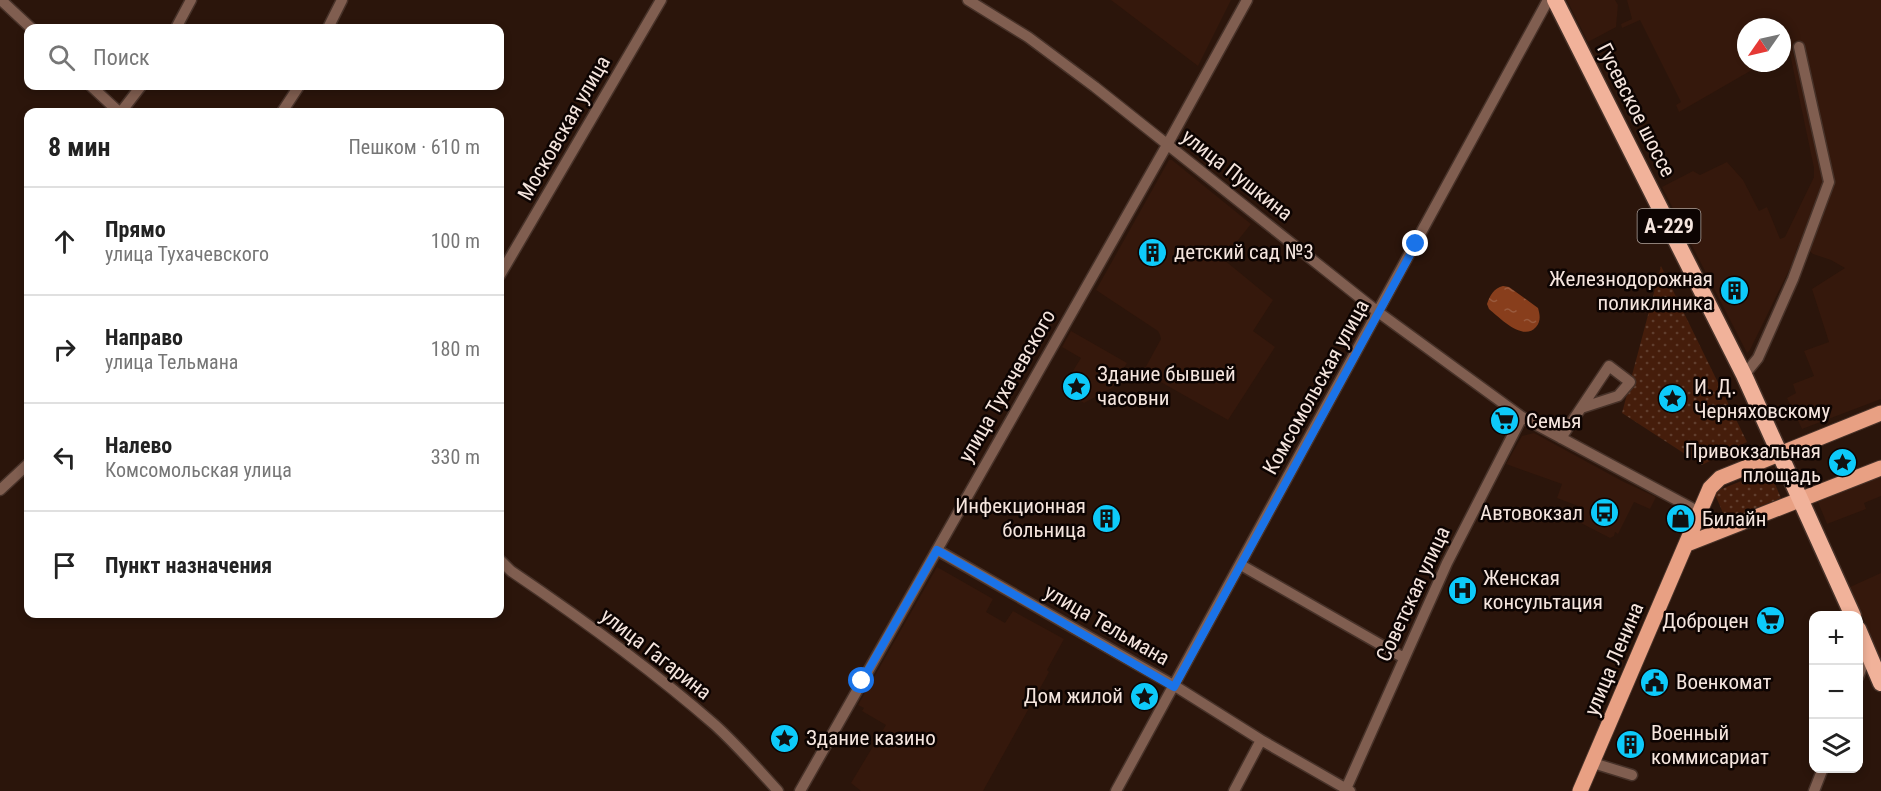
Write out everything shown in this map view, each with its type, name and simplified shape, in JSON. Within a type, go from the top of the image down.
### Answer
[{"type":"highway","name":"Гусевское шоссе","points":[[1555,0],[1744,375],[1850,611]]},
{"type":"highway","points":[[1863,640],[1881,683]]},
{"type":"main road","name":"улица Ленина","points":[[1580,791],[1710,488],[1720,478],[1881,413]]},
{"type":"main road","points":[[1687,544],[1881,468]]},
{"type":"street","points":[[1,0],[27,24]]},
{"type":"street","points":[[178,24],[191,0]]},
{"type":"street","points":[[330,24],[342,0]]},
{"type":"street","name":"Московская улица","points":[[504,268],[661,0]]},
{"type":"street","name":"улица Пушкина","points":[[968,0],[1028,37],[1378,312],[1522,417],[1729,528]]},
{"type":"street","name":"улица Тухачевского","points":[[800,791],[1247,0]]},
{"type":"street","name":"Комсомольская улица","points":[[1116,791],[1548,0]]},
{"type":"street","points":[[1744,375],[1758,358],[1829,182],[1799,47]]},
{"type":"street","points":[[95,90],[116,108]]},
{"type":"street","points":[[123,108],[138,90]]},
{"type":"street","points":[[285,108],[296,90]]},
{"type":"street","points":[[1561,438],[1581,408],[1609,366],[1630,382],[1618,396],[1581,408]]},
{"type":"street","name":"Советская улица","points":[[1347,790],[1447,563],[1522,417]]},
{"type":"street","points":[[0,490],[24,468]]},
{"type":"street","name":"улица Тельмана","points":[[937,550],[1347,790]]},
{"type":"street","name":"улица Гагарина","points":[[504,564],[626,653],[706,718],[740,749],[778,791]]},
{"type":"street","points":[[1241,565],[1404,658]]},
{"type":"street","points":[[1863,665],[1868,652]]},
{"type":"street","points":[[1234,791],[1261,740]]},
{"type":"street","points":[[1593,763],[1632,776]]},
{"type":"street","points":[[1814,791],[1821,773]]},
{"type":"shaded area","points":[[1111,0],[1231,0],[1198,66]]},
{"type":"shaded area","points":[[1567,0],[1615,0],[1618,5],[1616,27],[1588,42]]},
{"type":"shaded area","points":[[1627,0],[1881,0],[1881,399],[1802,429],[1787,398],[1796,393],[1793,384],[1814,376],[1804,351],[1829,342],[1812,289],[1845,268],[1798,245],[1792,264],[1747,353],[1662,187],[1693,171],[1700,175],[1727,162],[1743,180],[1759,211],[1767,207],[1780,239],[1785,237],[1814,177],[1791,59],[1791,18],[1737,18],[1737,72],[1748,72],[1679,112],[1676,105],[1681,102],[1640,20],[1622,28],[1621,24],[1632,19]]},
{"type":"shaded area","points":[[1169,160],[1172,160],[1251,224],[1223,259],[1273,300],[1253,331],[1275,347],[1228,420],[1143,372],[1161,339],[1158,331],[1096,290]]},
{"type":"shaded area","points":[[1661,266],[1747,442],[1702,465],[1622,413]]},
{"type":"shaded area","points":[[1071,331],[1127,363],[1112,388],[1084,403],[1061,390],[1081,358],[1062,347]]},
{"type":"shaded area","points":[[1534,433],[1656,497],[1650,509],[1634,502],[1618,534],[1615,532],[1610,538],[1579,522],[1575,514],[1578,506],[1557,498],[1562,484],[1506,464],[1522,436]]},
{"type":"shaded area","points":[[1769,470],[1781,498],[1726,520],[1714,492]]},
{"type":"shaded area","points":[[1881,475],[1881,496],[1864,503],[1866,509],[1827,524],[1818,502]]},
{"type":"shaded area","points":[[937,567],[993,599],[986,612],[1005,623],[1013,611],[1064,639],[1047,670],[1049,672],[983,791],[861,791],[851,783],[886,725],[862,711],[864,708],[858,705]]},
{"type":"shaded area","points":[[1881,573],[1881,660],[1863,618],[1863,611],[1860,611],[1850,587]]},
{"type":"water","points":[[1509,287],[1538,308],[1539,322],[1531,331],[1525,332],[1512,327],[1489,309],[1487,304],[1491,295],[1497,288]]},
{"type":"place","name":"детский сад №3","points":[[1153,252]]},
{"type":"place","name":"Железнодорожная поликлиника","points":[[1734,291]]},
{"type":"place","name":"Здание бывшей часовни","points":[[1076,386]]},
{"type":"place","name":"И. Д. Черняховскому","points":[[1673,399]]},
{"type":"place","name":"Семья","points":[[1505,421]]},
{"type":"place","name":"Привокзальная площадь","points":[[1842,463]]},
{"type":"place","name":"Автовокзал","points":[[1604,513]]},
{"type":"place","name":"Инфекционная больница","points":[[1107,518]]},
{"type":"place","name":"Билайн","points":[[1681,519]]},
{"type":"place","name":"Женская консультация","points":[[1462,590]]},
{"type":"place","name":"Доброцен","points":[[1770,621]]},
{"type":"place","name":"Военкомат","points":[[1655,682]]},
{"type":"place","name":"Дом жилой","points":[[1144,696]]},
{"type":"place","name":"Здание казино","points":[[785,738]]},
{"type":"place","name":"Военный коммисариат","points":[[1630,745]]},
{"type":"route","points":[[862,681],[937,550],[1174,687],[1416,244]]}]
